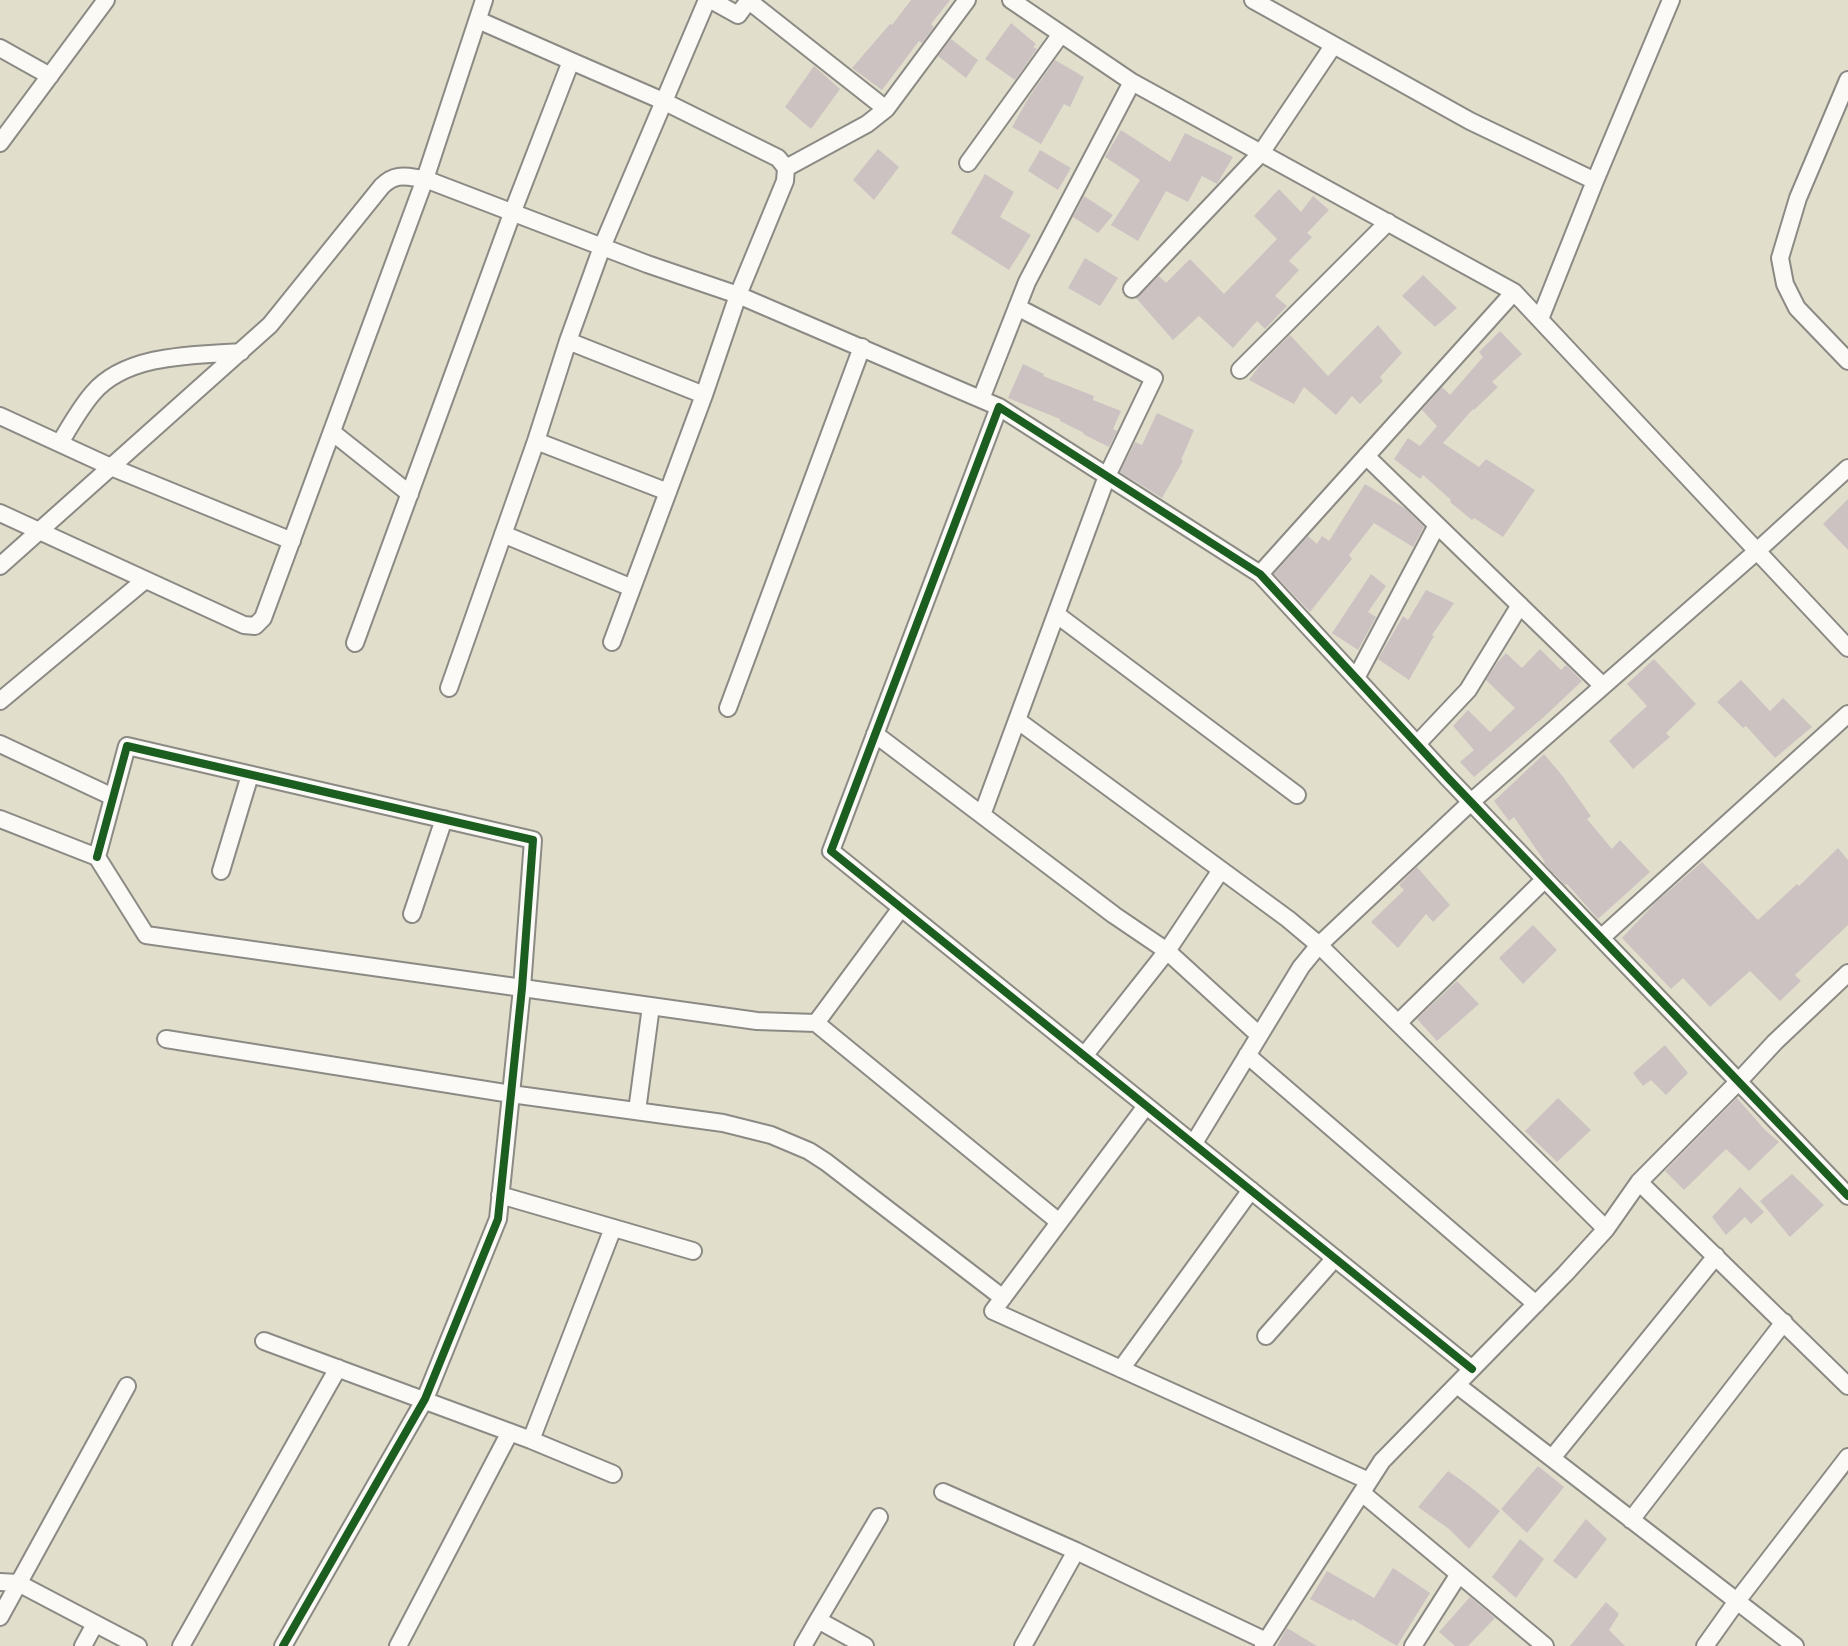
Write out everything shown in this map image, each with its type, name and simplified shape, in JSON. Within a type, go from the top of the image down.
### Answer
[{"type":"street","points":[[0,143],[106,0]]},
{"type":"street","points":[[0,513],[243,625],[255,626],[263,618],[425,179],[484,0]]},
{"type":"street","points":[[449,688],[602,247],[663,101],[709,0],[738,15],[749,0],[886,109]]},
{"type":"street","points":[[786,168],[867,124],[886,109],[967,0]]},
{"type":"street","points":[[1011,0],[1132,82],[1514,292],[1848,648]]},
{"type":"street","points":[[1253,0],[1470,121],[1595,181]]},
{"type":"street","points":[[1540,319],[1671,0]]},
{"type":"street","points":[[478,21],[663,101],[778,158],[786,168],[785,182],[738,295],[704,395],[612,642]]},
{"type":"street","points":[[968,163],[1061,34]]},
{"type":"street","points":[[1132,289],[1261,153],[1333,46]]},
{"type":"street","points":[[0,48],[50,76]]},
{"type":"street","points":[[355,643],[513,212],[571,61]]},
{"type":"street","points":[[1848,80],[1798,198],[1780,258],[1785,285],[1797,308],[1848,361]]},
{"type":"street","points":[[981,399],[1027,282],[1132,82]]},
{"type":"street","points":[[0,566],[241,352],[277,317],[389,179],[396,177],[425,179],[602,247],[738,295],[999,406],[1260,574],[1471,802],[1848,1196]]},
{"type":"street","points":[[1240,370],[1388,222]]},
{"type":"street","points":[[1260,574],[1514,292]]},
{"type":"street","points":[[982,814],[1107,476],[1154,378],[1017,307]]},
{"type":"street","points":[[568,341],[704,395]]},
{"type":"street","points":[[728,708],[862,347]]},
{"type":"street","points":[[60,443],[94,392],[120,374],[160,358],[241,352]]},
{"type":"street","points":[[999,406],[831,851],[1472,1369]]},
{"type":"street","points":[[0,416],[111,467],[292,541]]},
{"type":"street","points":[[332,432],[410,494]]},
{"type":"street","points":[[536,441],[668,492]]},
{"type":"street","points":[[1366,456],[1603,686]]},
{"type":"street","points":[[1194,1143],[1301,967],[1319,945],[1471,802],[1848,468]]},
{"type":"street","points":[[1356,678],[1437,525]]},
{"type":"street","points":[[503,534],[632,588]]},
{"type":"street","points":[[0,701],[145,580]]},
{"type":"street","points":[[1417,744],[1468,690],[1520,605]]},
{"type":"street","points":[[1056,614],[1297,795]]},
{"type":"street","points":[[1601,938],[1848,714]]},
{"type":"street","points":[[1017,720],[1288,919],[1319,945],[1606,1229]]},
{"type":"street","points":[[875,734],[1114,915],[1167,951],[1259,1035]]},
{"type":"street","points":[[0,744],[113,797]]},
{"type":"street","points":[[97,857],[127,746],[533,840],[522,988],[498,1219],[425,1399],[283,1646]]},
{"type":"street","points":[[221,871],[250,775]]},
{"type":"street","points":[[0,819],[97,857],[146,935],[757,1021],[816,1023],[1059,1222]]},
{"type":"street","points":[[412,914],[444,819]]},
{"type":"street","points":[[1084,1056],[1167,951],[1221,870]]},
{"type":"street","points":[[1398,1023],[1545,879]]},
{"type":"street","points":[[816,1023],[901,908]]},
{"type":"street","points":[[943,1492],[1076,1551],[1264,1643],[1383,1461],[1606,1229],[1639,1182],[1738,1082],[1774,1042],[1848,974]]},
{"type":"street","points":[[637,1111],[651,1006]]},
{"type":"street","points":[[166,1039],[511,1094],[749,1128],[809,1151],[826,1162],[1003,1298]]},
{"type":"street","points":[[1247,1055],[1536,1304]]},
{"type":"street","points":[[1146,1106],[993,1311],[1121,1369],[1365,1487],[1459,1574],[1545,1646]]},
{"type":"street","points":[[1639,1182],[1848,1386]]},
{"type":"street","points":[[1121,1369],[1251,1190]]},
{"type":"street","points":[[500,1195],[693,1251]]},
{"type":"street","points":[[531,1440],[613,1228]]},
{"type":"street","points":[[1552,1458],[1716,1256]]},
{"type":"street","points":[[1266,1336],[1335,1258]]},
{"type":"street","points":[[1631,1520],[1784,1322]]},
{"type":"street","points":[[264,1341],[425,1399],[613,1474]]},
{"type":"street","points":[[181,1646],[338,1368]]},
{"type":"street","points":[[1457,1385],[1795,1646]]},
{"type":"street","points":[[0,1617],[127,1386]]},
{"type":"street","points":[[398,1646],[510,1432]]},
{"type":"street","points":[[1705,1646],[1848,1457]]},
{"type":"street","points":[[802,1646],[879,1517]]},
{"type":"street","points":[[1023,1646],[1076,1551]]},
{"type":"street","points":[[1413,1646],[1459,1574]]},
{"type":"street","points":[[0,1582],[18,1583],[138,1646]]},
{"type":"street","points":[[818,1620],[865,1646]]},
{"type":"street","points":[[83,1646],[95,1624]]},
{"type":"building","points":[[911,0],[950,0],[931,24],[934,27],[922,43],[919,41],[882,90],[852,68],[890,24],[892,25]]},
{"type":"building","points":[[1011,23],[1036,44],[1033,47],[1037,49],[1015,80],[985,59]]},
{"type":"building","points":[[951,39],[978,60],[966,78],[938,56]]},
{"type":"building","points":[[1055,60],[1084,77],[1070,107],[1064,104],[1041,144],[1012,127],[1029,97]]},
{"type":"building","points":[[814,66],[840,89],[811,129],[785,107]]},
{"type":"building","points":[[1121,130],[1170,162],[1185,133],[1233,157],[1217,184],[1202,176],[1188,202],[1166,191],[1138,241],[1111,225],[1140,180],[1105,157]]},
{"type":"building","points":[[878,149],[899,167],[874,200],[853,180]]},
{"type":"building","points":[[1040,150],[1071,168],[1058,190],[1028,171]]},
{"type":"building","points":[[985,174],[1014,192],[1000,217],[1031,235],[1009,270],[951,233]]},
{"type":"building","points":[[1279,189],[1301,212],[1313,196],[1329,210],[1307,233],[1312,237],[1289,261],[1299,270],[1275,296],[1287,306],[1265,329],[1257,321],[1233,348],[1199,316],[1173,340],[1136,298],[1159,276],[1166,283],[1190,259],[1224,294],[1277,239],[1254,216]]},
{"type":"building","points":[[1084,196],[1113,215],[1098,233],[1073,217]]},
{"type":"building","points":[[1085,258],[1118,278],[1100,306],[1068,288]]},
{"type":"building","points":[[1423,275],[1457,308],[1435,327],[1402,296]]},
{"type":"building","points":[[1378,325],[1402,353],[1380,377],[1383,381],[1360,404],[1352,396],[1336,415],[1304,387],[1294,404],[1249,380],[1260,365],[1290,335],[1328,376]]},
{"type":"building","points":[[1500,331],[1522,354],[1492,382],[1498,387],[1473,409],[1443,443],[1479,467],[1486,459],[1535,490],[1503,537],[1474,518],[1472,520],[1423,475],[1420,479],[1394,459],[1408,438],[1420,446],[1437,426],[1422,410],[1442,387],[1450,395],[1483,357],[1479,352]]},
{"type":"building","points":[[1023,364],[1044,374],[1043,376],[1094,396],[1093,400],[1121,411],[1113,429],[1117,431],[1109,447],[1060,419],[1008,398]]},
{"type":"building","points":[[1157,413],[1194,430],[1181,460],[1183,461],[1162,498],[1120,472],[1135,442],[1142,445]]},
{"type":"building","points":[[1365,484],[1406,509],[1424,527],[1413,547],[1374,523],[1349,555],[1352,559],[1310,612],[1274,574],[1308,536],[1317,544],[1322,536],[1329,541]]},
{"type":"building","points":[[1848,499],[1848,550],[1823,524]]},
{"type":"building","points":[[1371,574],[1386,586],[1368,612],[1376,617],[1358,650],[1332,633]]},
{"type":"building","points":[[1426,590],[1454,603],[1432,635],[1434,636],[1409,680],[1378,659],[1403,616],[1408,620]]},
{"type":"building","points":[[1540,649],[1561,670],[1566,665],[1582,681],[1474,777],[1460,762],[1474,750],[1453,726],[1468,710],[1490,732],[1515,708],[1486,680],[1506,653],[1522,668]]},
{"type":"building","points":[[1654,659],[1696,704],[1666,733],[1670,737],[1633,769],[1609,741],[1647,706],[1627,684]]},
{"type":"building","points":[[1741,680],[1770,711],[1783,698],[1812,727],[1775,758],[1746,726],[1743,728],[1717,702]]},
{"type":"building","points":[[1544,754],[1591,816],[1587,819],[1612,849],[1620,840],[1650,872],[1598,919],[1567,884],[1565,885],[1544,863],[1514,817],[1509,821],[1494,801]]},
{"type":"building","points":[[1838,848],[1848,860],[1848,925],[1795,975],[1801,981],[1780,1001],[1750,971],[1710,1007],[1683,978],[1671,989],[1622,938],[1655,903],[1702,862],[1758,920],[1797,884],[1799,886]]},
{"type":"building","points":[[1417,867],[1450,905],[1433,922],[1426,914],[1398,948],[1371,922],[1404,890],[1399,885]]},
{"type":"building","points":[[1533,925],[1557,950],[1523,984],[1499,958]]},
{"type":"building","points":[[1457,981],[1479,1004],[1437,1041],[1417,1019]]},
{"type":"building","points":[[1665,1045],[1688,1073],[1666,1095],[1651,1080],[1643,1086],[1633,1073]]},
{"type":"building","points":[[1558,1098],[1591,1130],[1557,1162],[1525,1131]]},
{"type":"building","points":[[1737,1098],[1765,1130],[1779,1142],[1749,1171],[1726,1149],[1684,1190],[1665,1171]]},
{"type":"building","points":[[1792,1174],[1824,1205],[1790,1237],[1760,1201]]},
{"type":"building","points":[[1740,1187],[1764,1212],[1751,1224],[1745,1217],[1726,1235],[1712,1217]]},
{"type":"building","points":[[1538,1466],[1564,1487],[1527,1533],[1501,1509]]},
{"type":"building","points":[[1448,1471],[1500,1511],[1469,1549],[1449,1529],[1418,1507]]},
{"type":"building","points":[[1586,1519],[1607,1539],[1576,1579],[1553,1561]]},
{"type":"building","points":[[1520,1539],[1544,1559],[1516,1598],[1492,1577]]},
{"type":"building","points":[[1393,1568],[1430,1593],[1397,1646],[1352,1619],[1351,1621],[1310,1599],[1327,1571],[1374,1598]]},
{"type":"building","points":[[1470,1597],[1495,1618],[1468,1646],[1455,1646],[1439,1632]]},
{"type":"building","points":[[1606,1602],[1619,1614],[1609,1630],[1625,1646],[1570,1646]]},
{"type":"building","points":[[1287,1628],[1317,1646],[1277,1646]]},
{"type":"cycle path","points":[[1472,1369],[831,851],[999,407],[1260,574],[1448,778],[1848,1196]]},
{"type":"cycle path","points":[[97,857],[127,746],[533,840],[522,988],[498,1219],[425,1399],[283,1646]]}]
